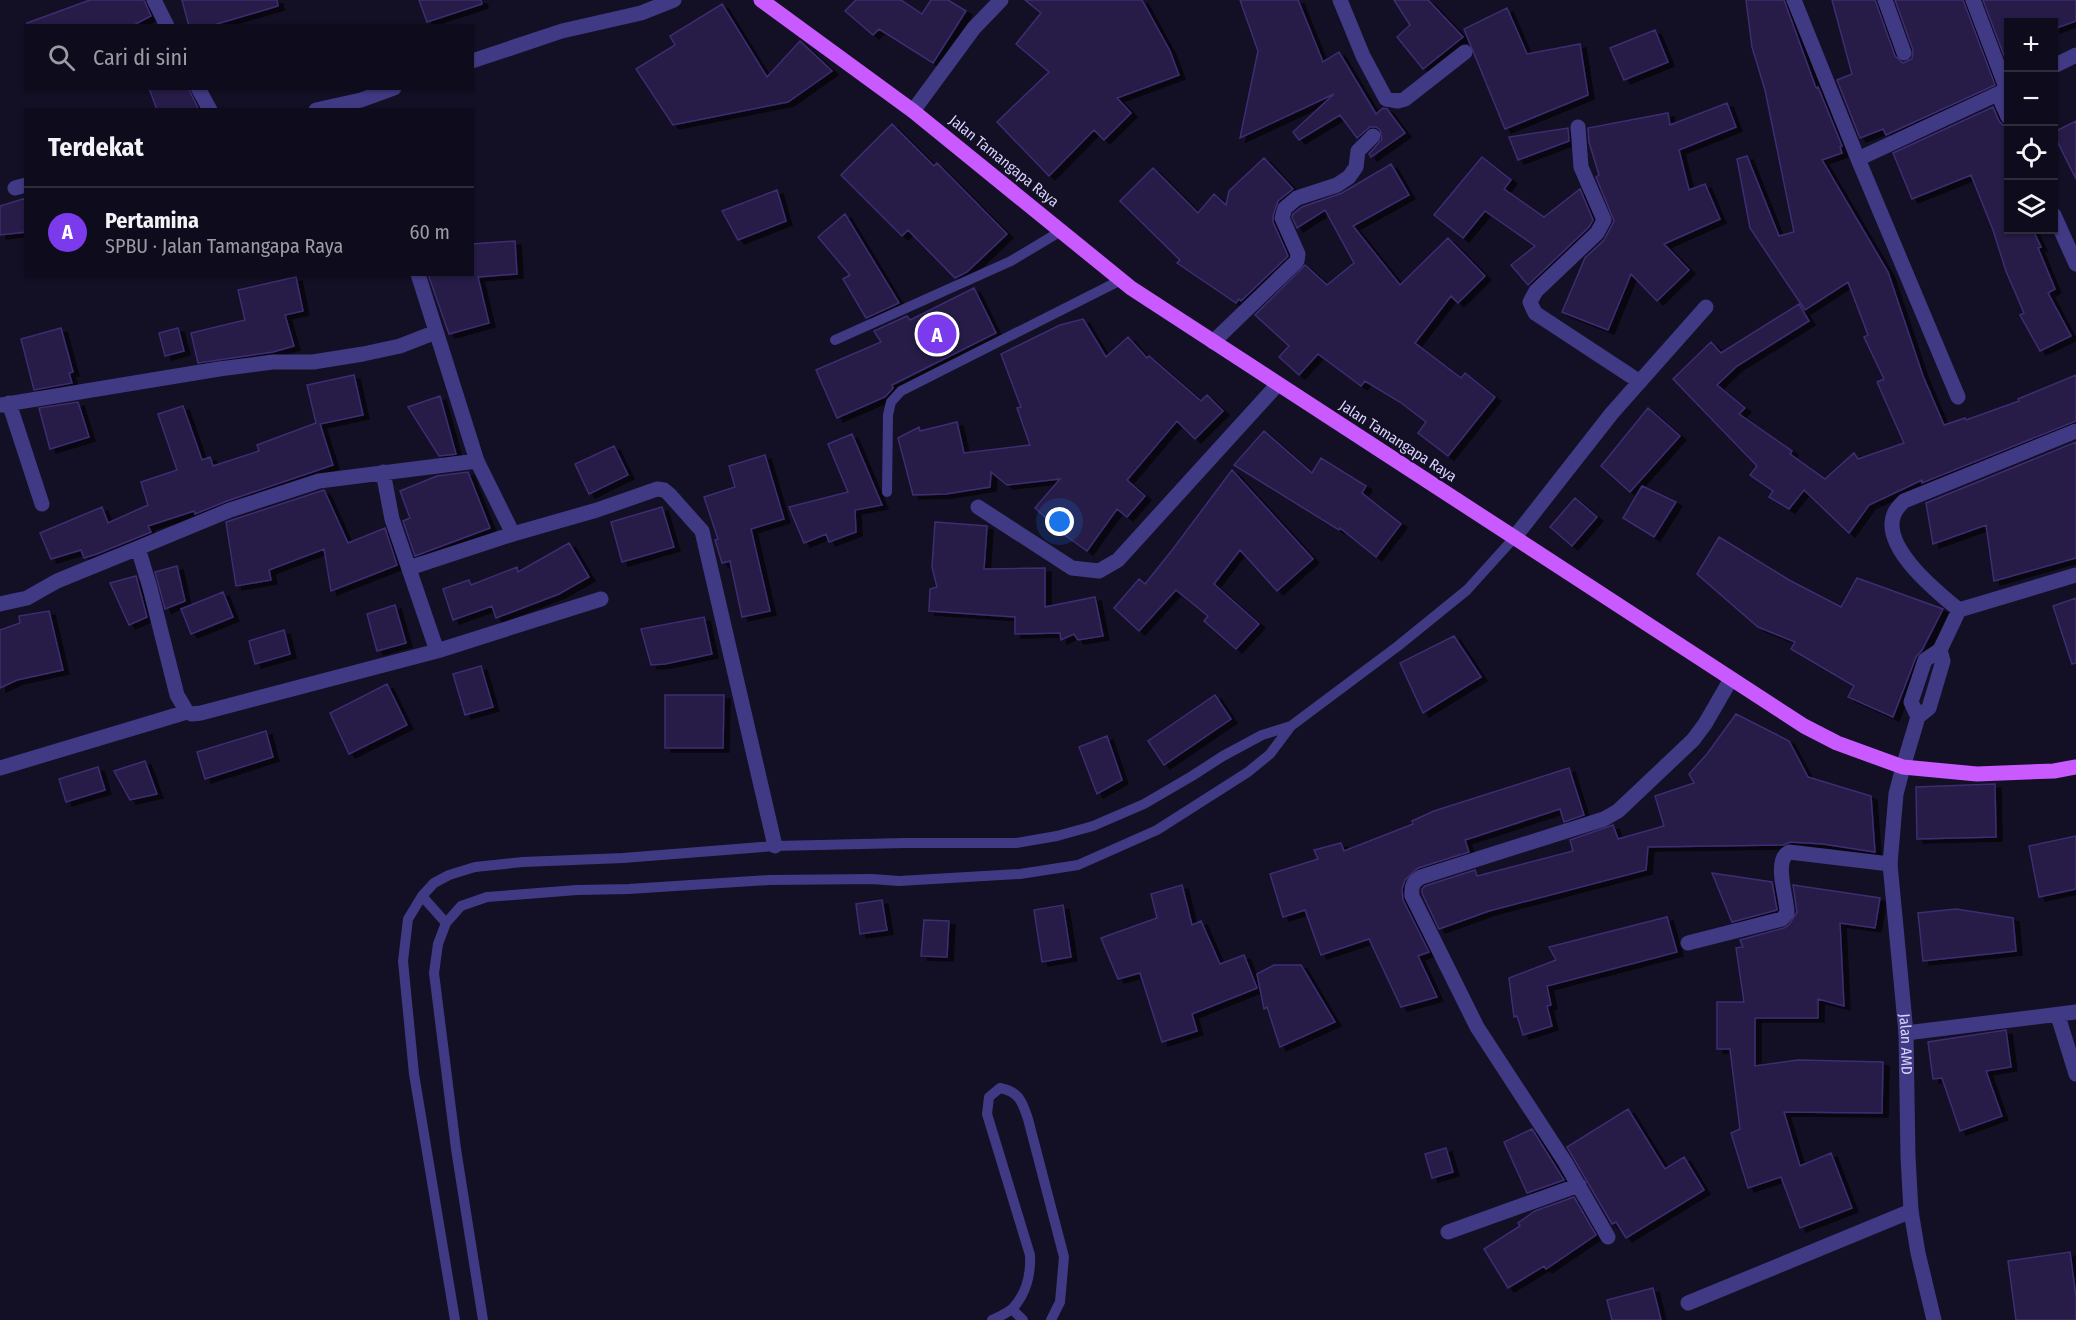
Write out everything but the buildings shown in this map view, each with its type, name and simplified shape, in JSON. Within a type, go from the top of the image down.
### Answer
[{"type":"main road","name":"Jalan Tamangapa Raya","points":[[761,0],[914,111],[1121,280],[1812,730],[1837,743],[1903,768],[1977,774],[2054,771],[2076,767]]},
{"type":"street","points":[[154,0],[166,24]]},
{"type":"street","points":[[474,61],[562,31],[640,13],[674,0]]},
{"type":"street","points":[[914,111],[974,28],[1001,0]]},
{"type":"street","points":[[1340,0],[1363,56],[1386,99],[1398,101],[1405,99],[1465,52]]},
{"type":"street","points":[[1794,0],[1958,397]]},
{"type":"street","points":[[1885,0],[1904,52]]},
{"type":"street","points":[[1973,0],[2004,88]]},
{"type":"street","points":[[2058,64],[2076,55]]},
{"type":"street","points":[[199,90],[209,108]]},
{"type":"street","points":[[335,108],[363,105],[390,90]]},
{"type":"street","points":[[1858,159],[2004,91]]},
{"type":"street","points":[[1578,128],[1581,167],[1604,220],[1597,233],[1536,291],[1530,302],[1535,313],[1640,382]]},
{"type":"street","points":[[1213,342],[1297,261],[1298,254],[1282,218],[1285,208],[1297,198],[1337,185],[1349,177],[1356,166],[1358,151],[1373,136]]},
{"type":"street","points":[[2058,224],[2076,264]]},
{"type":"street","points":[[418,276],[477,461],[513,534]]},
{"type":"street","points":[[1514,538],[1612,413],[1706,307]]},
{"type":"street","points":[[42,504],[4,404],[219,369],[273,362],[313,362],[363,354],[400,346],[436,332]]},
{"type":"street","points":[[978,507],[1072,568],[1099,571],[1118,560],[1278,384]]},
{"type":"street","points":[[2076,431],[1904,501],[1894,513],[1892,533],[1905,560],[1959,610],[2076,575]]},
{"type":"street","points":[[0,604],[27,598],[57,581],[230,510],[319,481],[477,461]]},
{"type":"street","points":[[382,472],[392,519],[437,651]]},
{"type":"street","points":[[408,568],[597,510],[657,489],[664,490],[702,531],[775,846]]},
{"type":"street","points":[[138,548],[177,695],[187,712]]},
{"type":"street","points":[[0,768],[187,712],[201,713],[437,651],[601,599]]},
{"type":"street","name":"Jalan AMD","points":[[1934,1320],[1911,1211],[1906,1033],[1890,864],[1896,794],[1903,768],[1918,717],[1929,708],[1943,662],[1940,650],[1959,610]]},
{"type":"street","points":[[1608,1236],[1579,1185],[1477,1027],[1412,896],[1411,888],[1413,883],[1421,877],[1605,819],[1618,811],[1693,740],[1731,679]]},
{"type":"street","points":[[1688,943],[1782,919],[1788,913],[1781,860],[1783,855],[1789,852],[1890,864]]},
{"type":"street","points":[[1906,1033],[2076,1012]]},
{"type":"street","points":[[2058,1016],[2076,1074]]},
{"type":"street","points":[[1448,1232],[1579,1185]]},
{"type":"street","points":[[1688,1303],[1911,1211]]},
{"type":"lane","points":[[835,340],[1011,261],[1061,231]]},
{"type":"lane","points":[[887,492],[888,415],[891,402],[901,391],[1121,280]]},
{"type":"lane","points":[[483,1320],[456,1149],[434,973],[438,944],[446,923],[461,906],[487,897],[577,890],[769,880],[899,881],[1020,874],[1078,864],[1157,830],[1248,772],[1270,754],[1291,726],[1398,646],[1467,590],[1514,538]]},
{"type":"lane","points":[[455,1320],[416,1085],[403,961],[408,919],[422,896],[434,883],[449,875],[475,867],[523,862],[623,858],[775,846],[1016,843],[1057,836],[1093,826],[1144,804],[1262,735],[1291,726]]},
{"type":"lane","points":[[422,896],[446,923]]},
{"type":"lane","points":[[992,1320],[1012,1310],[1023,1292],[1031,1271],[1030,1255],[987,1114],[990,1097],[1000,1088],[1010,1090],[1021,1099],[1064,1257],[1060,1302],[1051,1320]]},
{"type":"lane","points":[[1012,1310],[1023,1320]]},
{"type":"place","name":"Pertamina","points":[[937,334]]}]
